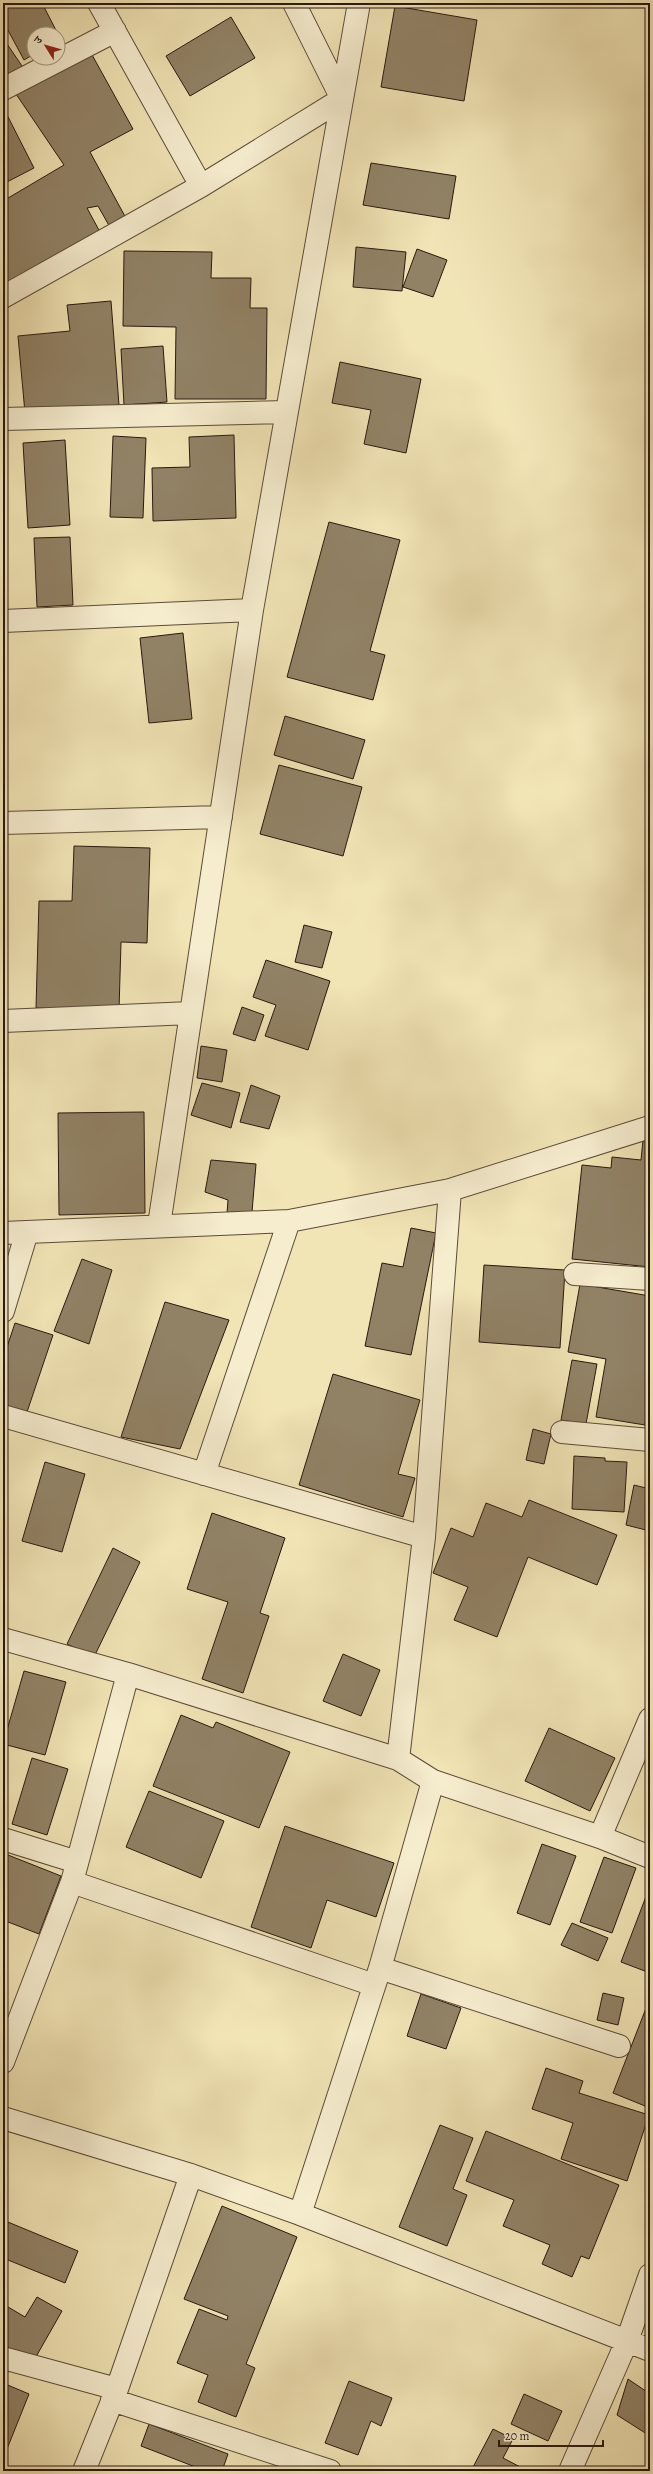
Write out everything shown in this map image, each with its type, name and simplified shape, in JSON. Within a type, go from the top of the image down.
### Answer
[{"type":"street","points":[[99,3],[201,186]]},
{"type":"street","points":[[294,3],[342,99]]},
{"type":"street","points":[[159,1225],[252,610],[359,3]]},
{"type":"street","points":[[3,89],[115,32]]},
{"type":"street","points":[[3,297],[201,186],[342,99]]},
{"type":"street","points":[[3,419],[288,412]]},
{"type":"street","points":[[3,621],[252,610]]},
{"type":"street","points":[[3,823],[221,817]]},
{"type":"street","points":[[3,1020],[191,1013]]},
{"type":"street","points":[[3,1233],[159,1225],[289,1221],[450,1190],[650,1127]]},
{"type":"street","points":[[398,1759],[424,1537],[450,1190]]},
{"type":"street","points":[[204,1474],[289,1221]]},
{"type":"street","points":[[3,1311],[28,1232]]},
{"type":"street","points":[[575,1274],[650,1279]]},
{"type":"street","points":[[3,1416],[424,1537]]},
{"type":"street","points":[[562,1432],[650,1440]]},
{"type":"street","points":[[3,1639],[128,1674],[398,1759],[433,1782],[600,1837],[650,1856]]},
{"type":"street","points":[[3,2062],[11,2017],[75,1872],[128,1674]]},
{"type":"street","points":[[600,1837],[650,1718]]},
{"type":"street","points":[[300,2214],[377,1977],[433,1782]]},
{"type":"street","points":[[3,1839],[75,1872],[377,1977],[619,2046]]},
{"type":"street","points":[[3,2118],[191,2174],[300,2214],[650,2350]]},
{"type":"street","points":[[84,2471],[114,2394],[191,2174]]},
{"type":"street","points":[[570,2471],[627,2341],[650,2275]]},
{"type":"street","points":[[3,2358],[114,2394],[330,2471]]},
{"type":"building","points":[[15,3],[42,3],[54,26],[26,26],[26,59],[24,60],[3,21],[3,9]]},
{"type":"building","points":[[395,6],[477,20],[464,101],[381,87]]},
{"type":"building","points":[[231,17],[255,58],[190,96],[166,56]]},
{"type":"building","points":[[3,38],[24,69],[3,84]]},
{"type":"building","points":[[91,53],[133,129],[90,152],[127,220],[111,229],[98,206],[87,208],[100,232],[3,289],[3,201],[64,165],[16,94]]},
{"type":"building","points":[[3,107],[34,168],[3,184]]},
{"type":"building","points":[[371,163],[456,176],[449,219],[363,205]]},
{"type":"building","points":[[356,247],[406,252],[402,291],[353,287]]},
{"type":"building","points":[[417,249],[447,260],[433,297],[403,287]]},
{"type":"building","points":[[124,251],[212,252],[211,278],[251,278],[250,308],[267,308],[266,399],[175,399],[176,327],[123,326]]},
{"type":"building","points":[[111,301],[119,405],[25,413],[18,336],[70,331],[67,305]]},
{"type":"building","points":[[163,346],[167,402],[124,405],[121,349]]},
{"type":"building","points":[[340,362],[421,379],[406,453],[364,444],[371,410],[332,403]]},
{"type":"building","points":[[234,435],[236,518],[153,521],[152,468],[190,467],[189,437]]},
{"type":"building","points":[[113,436],[146,438],[143,518],[110,517]]},
{"type":"building","points":[[65,440],[70,525],[28,528],[23,443]]},
{"type":"building","points":[[329,522],[400,540],[370,651],[385,655],[373,700],[287,677]]},
{"type":"building","points":[[70,537],[73,605],[37,607],[34,538]]},
{"type":"building","points":[[183,633],[192,719],[149,723],[140,638]]},
{"type":"building","points":[[285,716],[365,740],[353,779],[274,755]]},
{"type":"building","points":[[279,765],[362,787],[343,856],[260,834]]},
{"type":"building","points":[[74,846],[150,848],[147,943],[121,942],[119,1010],[36,1008],[39,901],[72,901]]},
{"type":"building","points":[[304,925],[332,932],[322,968],[295,962]]},
{"type":"building","points":[[266,960],[330,981],[308,1050],[265,1036],[276,1005],[253,997]]},
{"type":"building","points":[[242,1007],[264,1015],[255,1041],[233,1034]]},
{"type":"building","points":[[201,1046],[227,1050],[222,1082],[197,1078]]},
{"type":"building","points":[[202,1083],[240,1093],[231,1128],[191,1115]]},
{"type":"building","points":[[251,1085],[280,1096],[269,1129],[240,1122]]},
{"type":"building","points":[[144,1112],[145,1213],[59,1215],[58,1113]]},
{"type":"building","points":[[643,1140],[650,1141],[650,1267],[572,1259],[582,1165],[611,1168],[612,1157],[641,1160]]},
{"type":"building","points":[[211,1160],[256,1164],[252,1212],[227,1213],[228,1200],[205,1192]]},
{"type":"building","points":[[411,1228],[436,1233],[411,1355],[365,1346],[382,1263],[403,1267]]},
{"type":"building","points":[[82,1259],[112,1270],[89,1344],[54,1331]]},
{"type":"building","points":[[484,1265],[565,1270],[560,1348],[479,1342]]},
{"type":"building","points":[[580,1284],[650,1296],[650,1411],[647,1410],[645,1425],[596,1417],[606,1359],[568,1352]]},
{"type":"building","points":[[165,1302],[229,1320],[180,1449],[121,1437]]},
{"type":"building","points":[[15,1323],[53,1335],[26,1415],[3,1407],[3,1359]]},
{"type":"building","points":[[572,1360],[597,1364],[586,1424],[561,1420]]},
{"type":"building","points":[[333,1374],[420,1400],[398,1474],[415,1478],[403,1517],[299,1485]]},
{"type":"building","points":[[533,1429],[551,1434],[544,1464],[526,1460]]},
{"type":"building","points":[[574,1456],[605,1458],[605,1461],[627,1462],[624,1512],[572,1509]]},
{"type":"building","points":[[45,1462],[85,1474],[62,1552],[22,1541]]},
{"type":"building","points":[[634,1485],[650,1489],[650,1531],[626,1525]]},
{"type":"building","points":[[529,1500],[617,1535],[597,1585],[528,1557],[497,1637],[454,1620],[468,1587],[433,1573],[451,1528],[473,1537],[486,1503],[522,1517]]},
{"type":"building","points":[[212,1513],[285,1538],[260,1613],[269,1616],[243,1693],[202,1679],[228,1602],[187,1589]]},
{"type":"building","points":[[113,1548],[140,1562],[94,1657],[67,1644]]},
{"type":"building","points":[[343,1654],[380,1670],[361,1716],[323,1701]]},
{"type":"building","points":[[24,1671],[66,1682],[45,1755],[3,1744]]},
{"type":"building","points":[[181,1715],[213,1728],[216,1722],[290,1752],[259,1828],[153,1786]]},
{"type":"building","points":[[549,1728],[615,1758],[590,1811],[525,1781]]},
{"type":"building","points":[[32,1758],[68,1769],[47,1835],[12,1824]]},
{"type":"building","points":[[149,1791],[224,1821],[201,1878],[126,1847]]},
{"type":"building","points":[[285,1826],[394,1863],[376,1917],[327,1900],[311,1948],[251,1927]]},
{"type":"building","points":[[542,1844],[576,1856],[550,1925],[517,1913]]},
{"type":"building","points":[[3,1853],[61,1876],[39,1934],[3,1920]]},
{"type":"building","points":[[604,1857],[636,1868],[612,1933],[580,1922]]},
{"type":"building","points":[[650,1886],[650,1973],[621,1962]]},
{"type":"building","points":[[572,1923],[608,1938],[598,1961],[561,1945]]},
{"type":"building","points":[[603,1993],[624,1998],[618,2025],[597,2020]]},
{"type":"building","points":[[421,1994],[461,2008],[446,2049],[407,2036]]},
{"type":"building","points":[[650,1998],[650,2108],[613,2093]]},
{"type":"building","points":[[546,2068],[583,2081],[579,2093],[649,2115],[627,2181],[561,2159],[573,2123],[532,2109]]},
{"type":"building","points":[[440,2125],[473,2138],[453,2189],[467,2195],[447,2246],[399,2227]]},
{"type":"building","points":[[486,2131],[619,2185],[589,2259],[581,2256],[572,2277],[542,2264],[550,2245],[503,2226],[514,2200],[466,2181]]},
{"type":"building","points":[[222,2206],[297,2237],[246,2364],[255,2368],[236,2417],[198,2402],[208,2375],[177,2363],[199,2309],[227,2320],[228,2316],[184,2299]]},
{"type":"building","points":[[3,2220],[78,2251],[65,2283],[3,2258]]},
{"type":"building","points":[[37,2297],[62,2311],[33,2362],[3,2344],[3,2304],[25,2317]]},
{"type":"building","points":[[628,2379],[650,2394],[650,2436],[617,2415]]},
{"type":"building","points":[[349,2381],[392,2398],[381,2426],[371,2421],[358,2455],[325,2443]]},
{"type":"building","points":[[3,2383],[29,2394],[3,2459]]},
{"type":"building","points":[[524,2394],[562,2411],[548,2441],[511,2424]]},
{"type":"building","points":[[149,2424],[228,2454],[222,2471],[197,2471],[198,2468],[141,2446]]},
{"type":"building","points":[[493,2429],[513,2439],[503,2458],[528,2471],[471,2471]]}]
